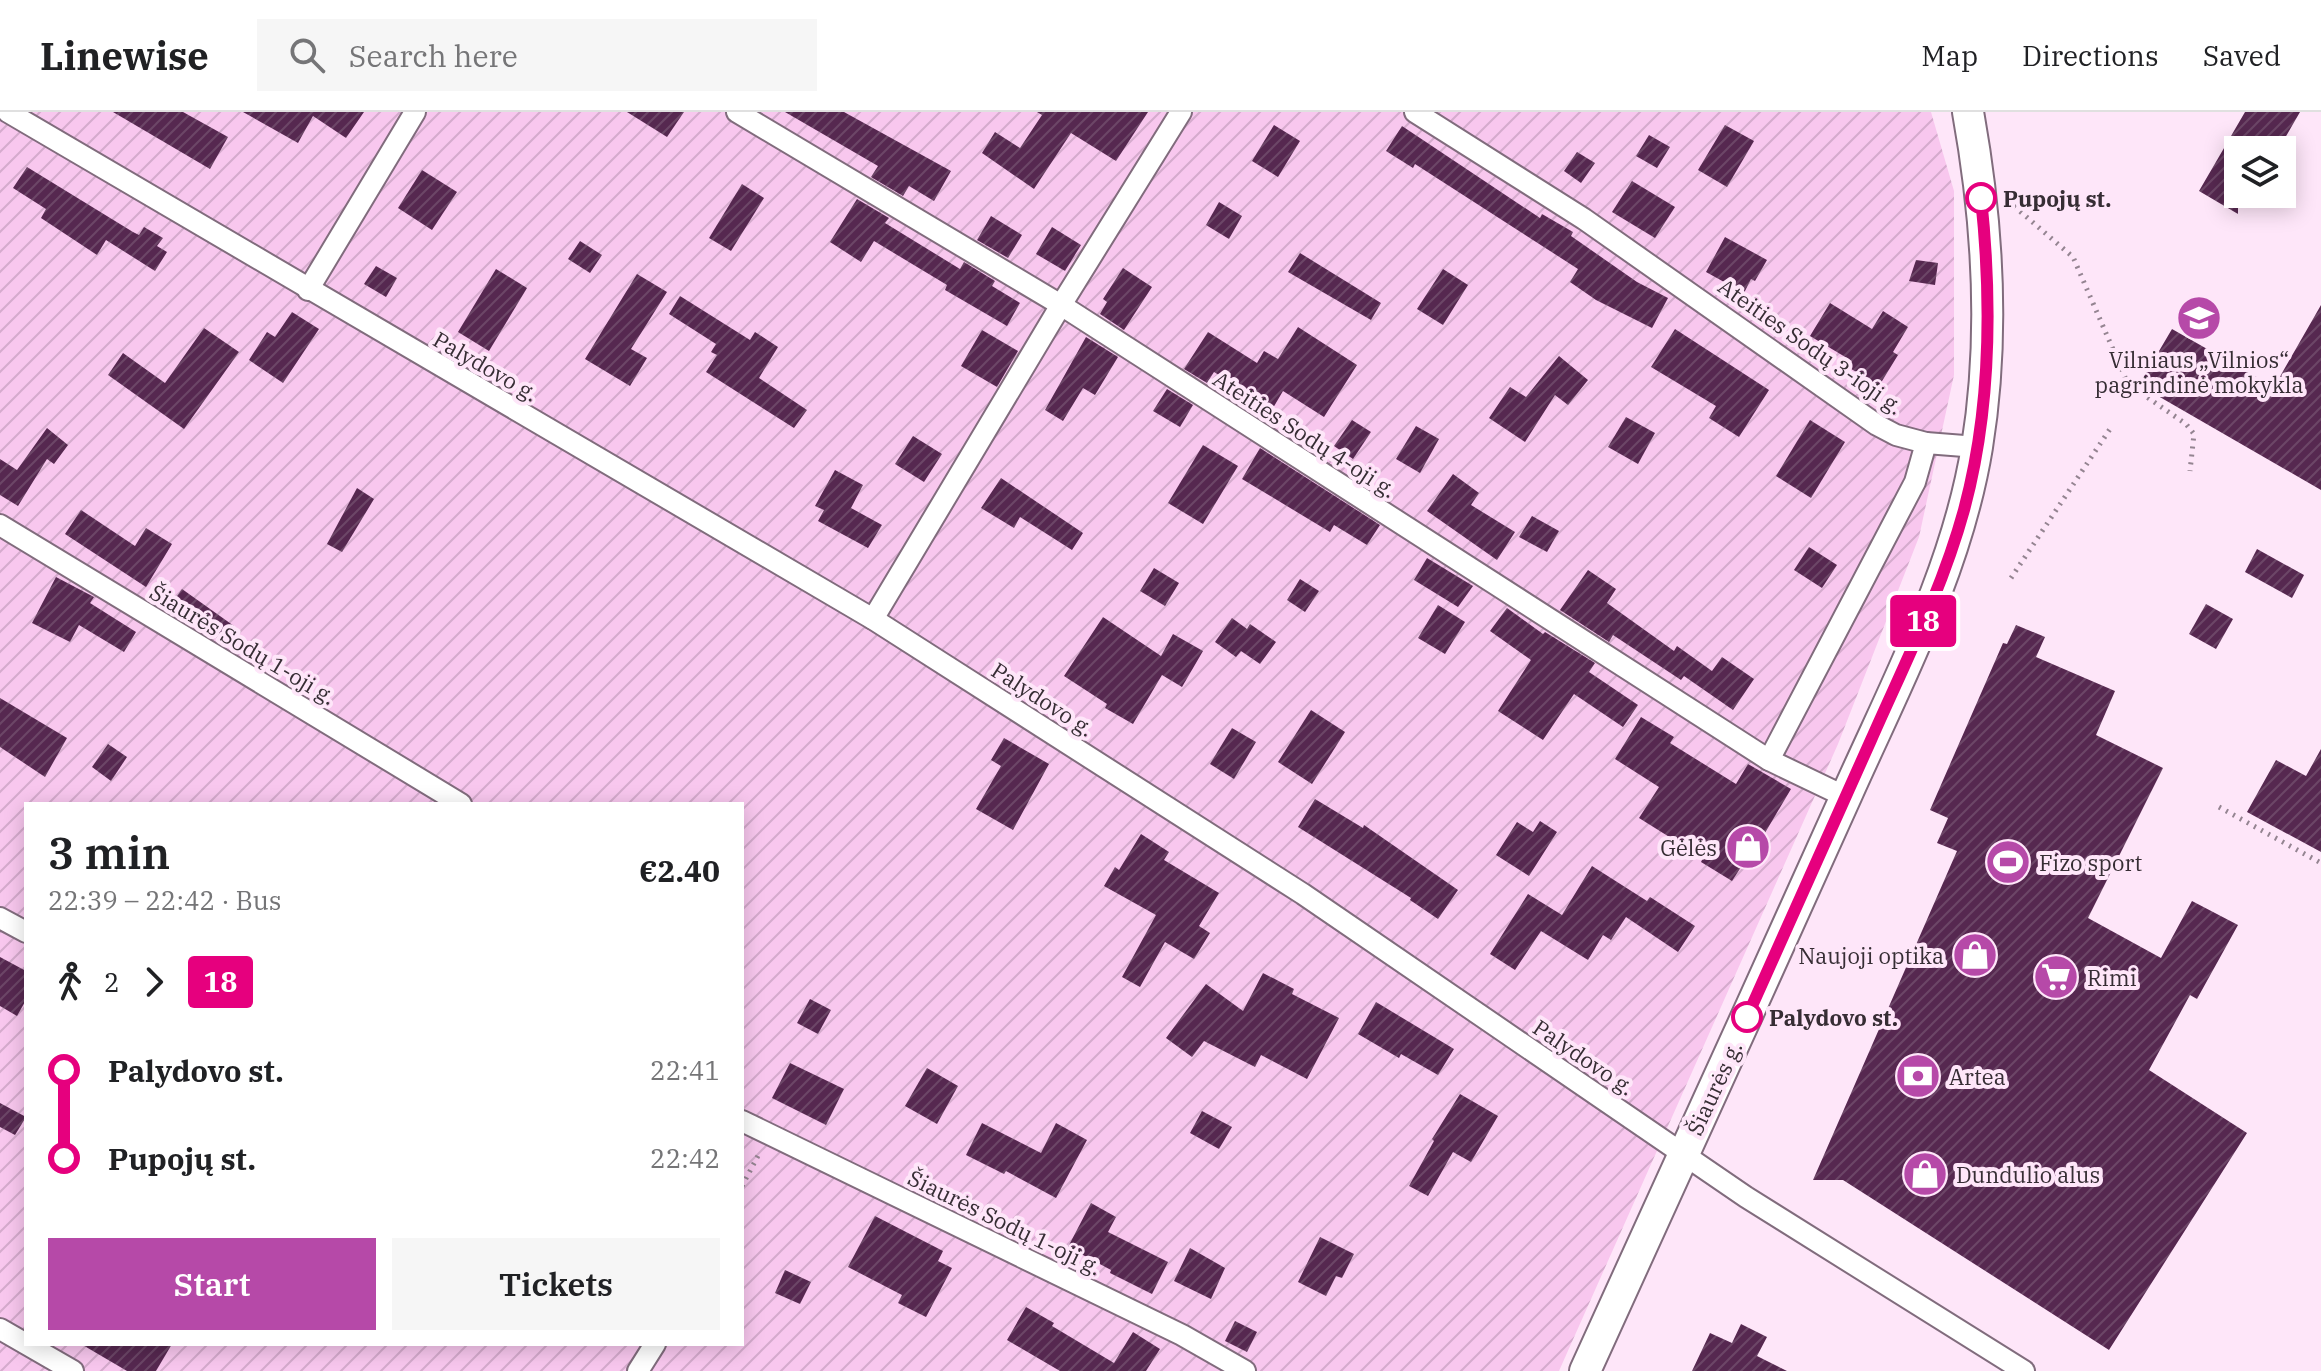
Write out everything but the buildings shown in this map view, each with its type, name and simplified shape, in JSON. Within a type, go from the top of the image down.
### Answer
[{"type":"main road","name":"Šiaurės g.","points":[[1585,1371],[1846,797],[1925,617],[1964,509],[1977,447],[1985,385],[1988,298],[1978,167],[1968,112]]},
{"type":"street","name":"Palydovo g.","points":[[8,112],[873,619],[1303,894],[1683,1155],[2017,1369]]},
{"type":"street","points":[[308,290],[415,112]]},
{"type":"street","name":"Ateities Sodų 4-oji g.","points":[[737,112],[1061,305],[1769,760],[1846,797]]},
{"type":"street","points":[[873,619],[1181,112]]},
{"type":"street","name":"Ateities Sodų 3-ioji g.","points":[[1415,112],[1584,219],[1877,425],[1896,435],[1926,443],[1977,447]]},
{"type":"street","points":[[1769,760],[1915,482],[1926,443]]},
{"type":"street","name":"Šiaurės Sodų 1-oji g.","points":[[0,525],[458,802]]},
{"type":"street","points":[[0,918],[24,931]]},
{"type":"street","name":"Šiaurės Sodų 1-oji g.","points":[[744,1122],[1182,1335],[1245,1371]]},
{"type":"street","points":[[0,1329],[24,1343]]},
{"type":"street","points":[[30,1346],[73,1371]]},
{"type":"street","points":[[638,1371],[654,1346]]},
{"type":"path","points":[[2000,194],[2073,257],[2128,384],[2186,424],[2194,434],[2190,471]]},
{"type":"path","points":[[2011,578],[2110,429]]},
{"type":"path","points":[[2219,807],[2321,863]]},
{"type":"path","points":[[744,1182],[759,1153],[770,1144],[785,1142]]},
{"type":"shaded area","points":[[0,112],[1931,112],[1954,191],[1954,375],[1919,537],[1838,744],[1559,1371],[0,1371]]},
{"type":"bus line","name":"18","points":[[1747,1017],[1925,617],[1964,509],[1977,447],[1985,385],[1988,298],[1981,198]]},
{"type":"place","name":"Pupojų st.","points":[[1981,198]]},
{"type":"place","name":"Vilniaus „Vilnios“ pagrindinė mokykla","points":[[2199,318]]},
{"type":"place","name":"Gėlės","points":[[1748,847]]},
{"type":"place","name":"Fizo sport","points":[[2008,862]]},
{"type":"place","name":"Naujoji optika","points":[[1975,955]]},
{"type":"place","name":"Rimi","points":[[2056,977]]},
{"type":"place","name":"Palydovo st.","points":[[1747,1017]]},
{"type":"place","name":"Artea","points":[[1918,1076]]},
{"type":"place","name":"Dundulio alus","points":[[1925,1174]]}]
